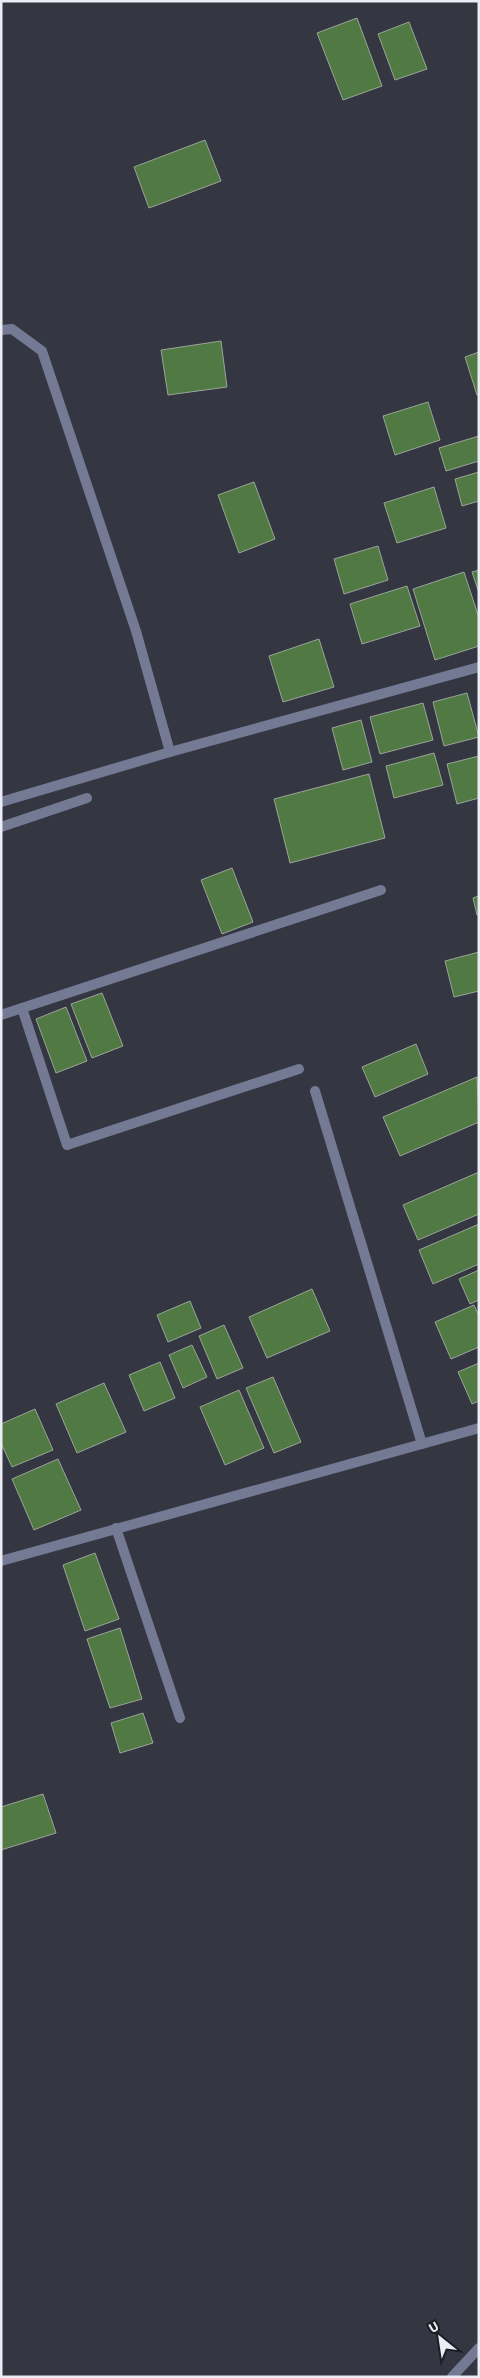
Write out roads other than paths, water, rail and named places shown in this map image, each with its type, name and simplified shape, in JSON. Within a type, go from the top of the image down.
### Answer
[{"type":"street","points":[[1,330],[12,329],[42,351],[136,631],[170,752]]},
{"type":"street","points":[[1,802],[170,752],[479,667]]},
{"type":"street","points":[[1,827],[87,798]]},
{"type":"street","points":[[1,1015],[381,890]]},
{"type":"street","points":[[22,1008],[67,1145],[299,1069]]},
{"type":"street","points":[[315,1091],[422,1444]]},
{"type":"street","points":[[1,1560],[479,1428]]},
{"type":"street","points":[[116,1528],[180,1718]]},
{"type":"street","points":[[452,2377],[479,2348]]}]
